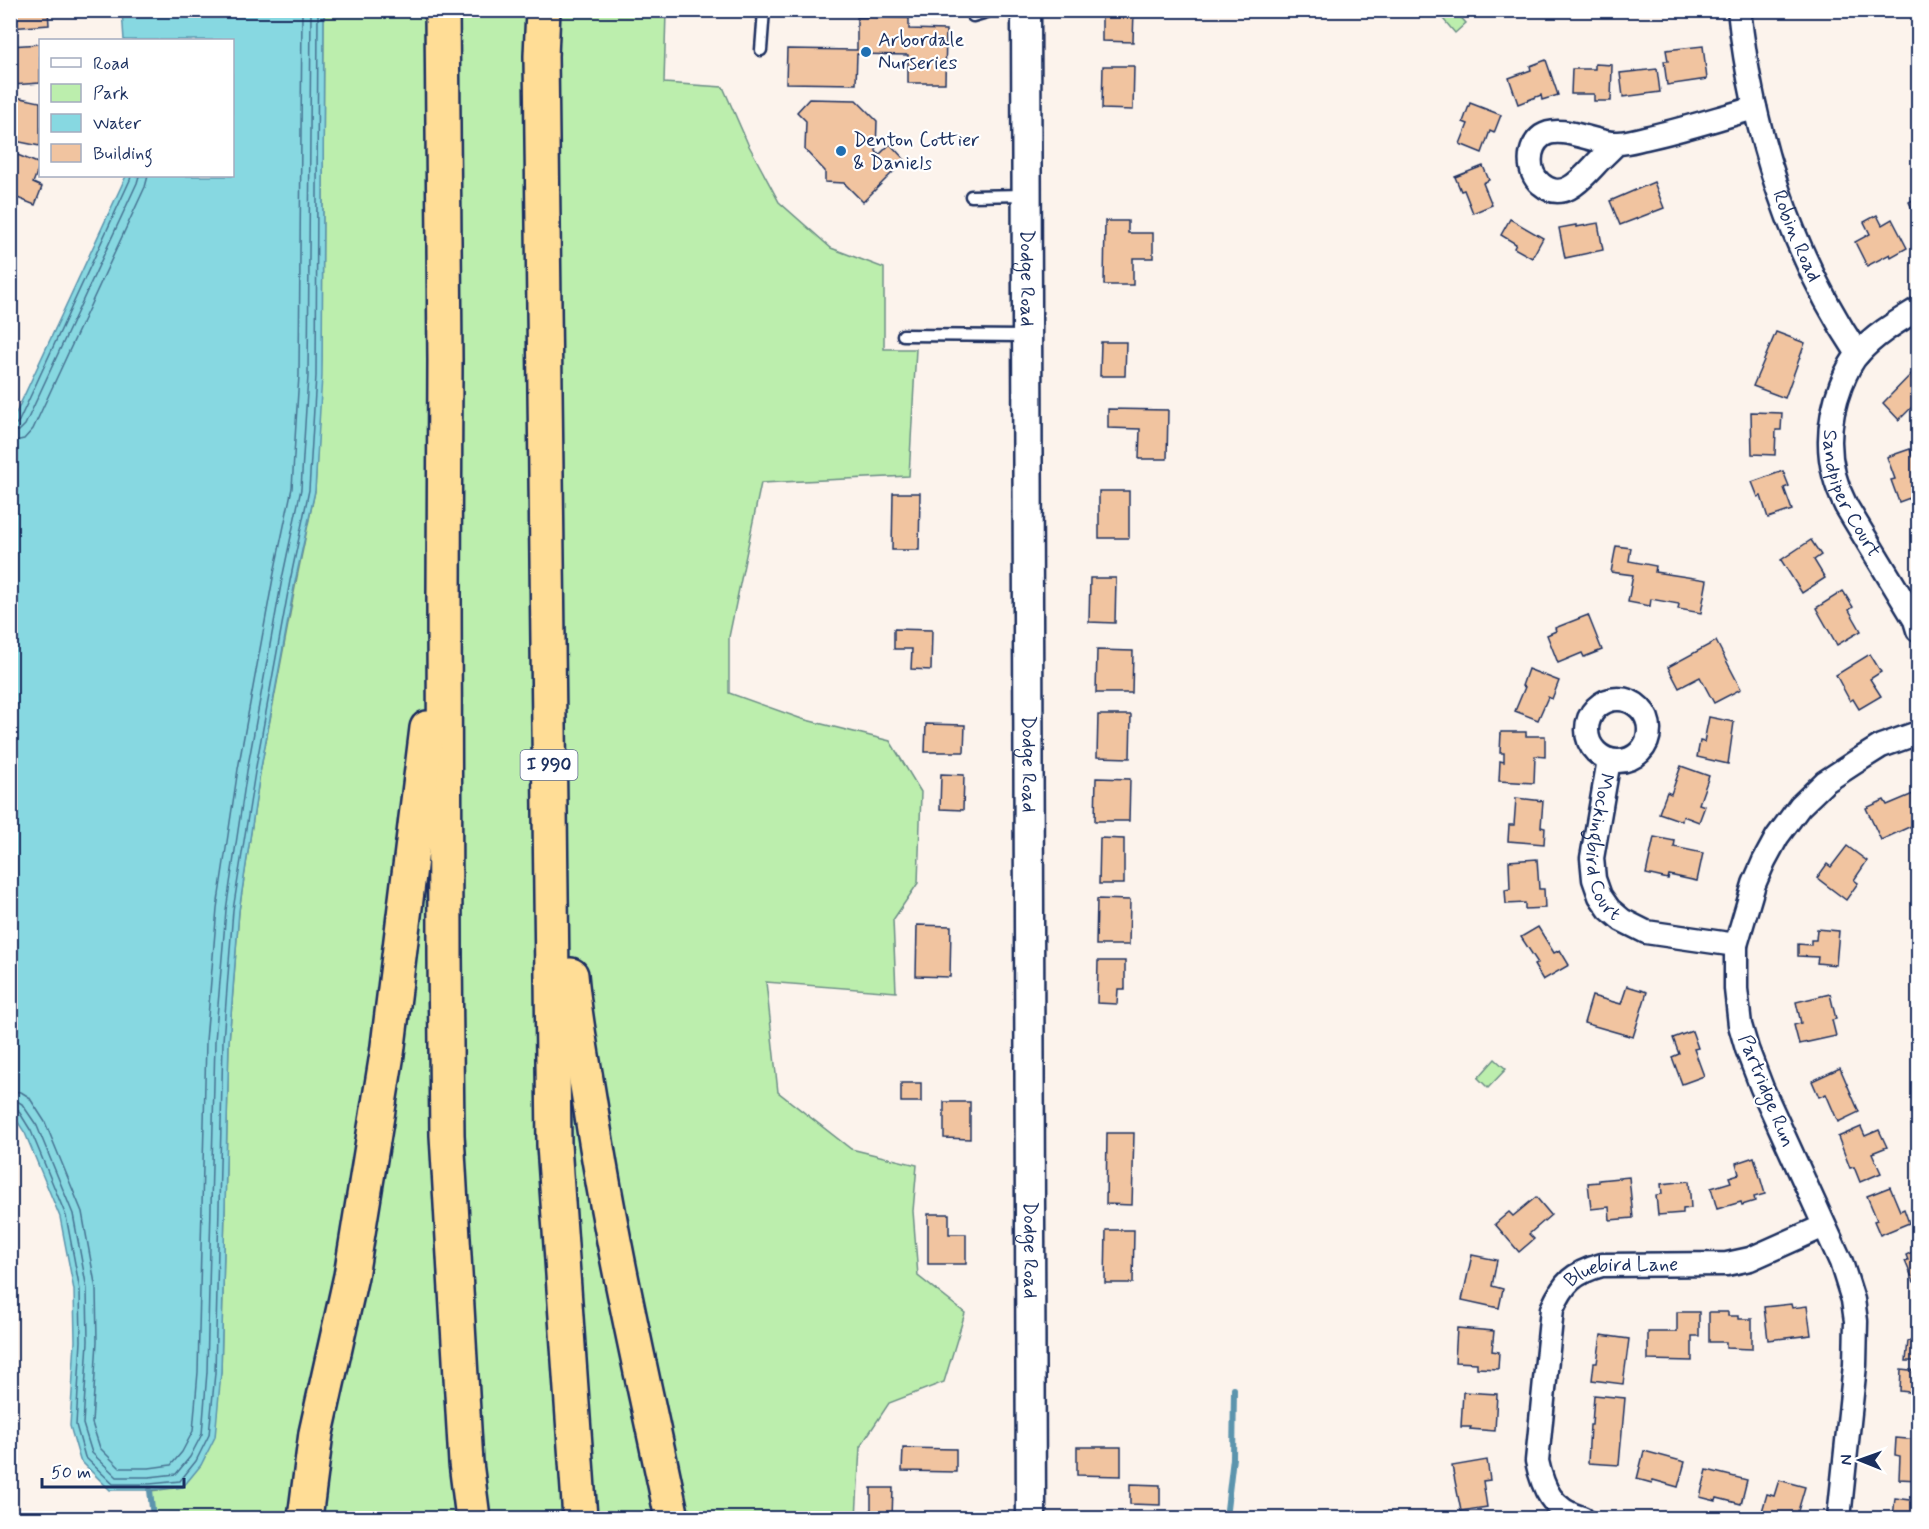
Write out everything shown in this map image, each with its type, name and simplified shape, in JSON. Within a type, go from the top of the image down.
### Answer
[{"type":"highway","points":[[442,10],[447,1135],[466,1463],[472,1518]]},
{"type":"highway","name":"I 990","points":[[543,10],[541,56],[554,1145],[580,1518]]},
{"type":"highway","points":[[305,1518],[316,1433],[351,1276],[387,1054],[444,598]]},
{"type":"highway","points":[[548,695],[563,793],[567,920],[574,1016],[622,1280],[672,1518]]},
{"type":"street","name":"Dodge Road","points":[[1026,10],[1031,1518]]},
{"type":"street","name":"Robin Road","points":[[1739,10],[1755,108],[1777,186],[1808,265],[1838,325],[1858,354]]},
{"type":"street","points":[[1616,144],[1664,134],[1755,108]]},
{"type":"street","name":"Sandpiper Court","points":[[1918,309],[1887,328],[1858,354],[1844,377],[1834,404],[1829,447],[1832,471],[1838,490],[1916,620],[1918,630]]},
{"type":"street","name":"Partridge Run","points":[[1839,1518],[1855,1365],[1856,1321],[1848,1280],[1762,1088],[1745,1041],[1740,1025],[1736,990],[1736,945],[1751,894],[1764,861],[1777,837],[1800,806],[1825,782],[1854,762],[1881,746],[1918,733]]},
{"type":"street","name":"Mockingbird Court","points":[[1609,760],[1592,858],[1594,879],[1600,896],[1609,909],[1622,920],[1646,932],[1736,945]]},
{"type":"street","name":"Bluebird Lane","points":[[1582,1518],[1559,1507],[1548,1494],[1541,1482],[1537,1461],[1552,1309],[1560,1292],[1570,1279],[1584,1270],[1602,1265],[1727,1264],[1750,1259],[1824,1226]]},
{"type":"lane","points":[[761,50],[764,10]]},
{"type":"lane","points":[[973,16],[990,11],[1026,10]]},
{"type":"lane","points":[[971,196],[1027,195]]},
{"type":"lane","points":[[903,335],[1028,336]]},
{"type":"green space","points":[[324,11],[736,11],[736,15],[666,12],[664,83],[723,87],[748,144],[779,202],[831,248],[884,268],[884,349],[916,349],[909,476],[761,483],[729,637],[729,693],[802,719],[890,741],[921,792],[918,883],[893,920],[896,992],[766,982],[778,1092],[851,1149],[917,1165],[913,1211],[918,1276],[965,1313],[944,1382],[889,1403],[860,1447],[856,1518],[153,1518],[150,1491],[183,1487],[221,1373],[229,1042],[239,911],[260,773],[315,491],[322,356]]},
{"type":"green space","points":[[1455,11],[1466,23],[1455,33],[1438,13]]},
{"type":"green space","points":[[1495,1059],[1506,1069],[1488,1088],[1478,1078]]},
{"type":"water","points":[[122,11],[324,11],[322,376],[315,491],[295,582],[260,773],[239,911],[229,1042],[221,1373],[215,1437],[201,1465],[183,1487],[150,1490],[110,1490],[80,1460],[70,1426],[75,1341],[74,1290],[60,1217],[25,1133],[10,1110],[11,424],[126,177],[234,177],[234,39],[124,39]]},
{"type":"building","points":[[10,10],[48,10],[49,25],[10,28]]},
{"type":"building","points":[[1102,10],[1134,10],[1133,42],[1102,41]]},
{"type":"building","name":"Arbordale Nurseries","points":[[857,17],[909,18],[909,29],[946,30],[945,83],[908,83],[908,55],[857,54],[856,84],[786,83],[787,49],[857,50]]},
{"type":"building","points":[[39,44],[39,83],[12,85],[10,46]]},
{"type":"building","points":[[1703,46],[1707,79],[1667,85],[1664,61],[1668,61],[1666,50]]},
{"type":"building","points":[[1546,60],[1558,95],[1542,100],[1541,95],[1518,104],[1509,78],[1531,70],[1530,66]]},
{"type":"building","points":[[1595,64],[1612,65],[1611,101],[1594,101],[1594,94],[1571,94],[1572,69],[1595,69]]},
{"type":"building","points":[[1103,66],[1134,66],[1133,110],[1102,109]]},
{"type":"building","points":[[1657,69],[1660,92],[1623,97],[1620,73]]},
{"type":"building","points":[[16,97],[39,102],[39,146],[10,140]]},
{"type":"building","name":"Denton Cottier & Daniels","points":[[809,99],[856,100],[877,121],[876,151],[879,155],[890,144],[905,160],[863,202],[844,183],[825,182],[825,171],[805,150],[806,121],[797,112]]},
{"type":"building","points":[[1470,103],[1501,115],[1494,133],[1490,131],[1482,153],[1460,144],[1468,124],[1463,122]]},
{"type":"building","points":[[10,152],[39,164],[33,183],[42,187],[35,205],[10,195]]},
{"type":"building","points":[[1483,166],[1489,180],[1483,183],[1492,205],[1473,213],[1464,190],[1461,191],[1455,177]]},
{"type":"building","points":[[1654,182],[1664,208],[1620,225],[1610,201]]},
{"type":"building","points":[[1918,197],[1918,221],[1909,202]]},
{"type":"building","points":[[1877,215],[1882,225],[1892,219],[1907,248],[1867,266],[1855,242],[1870,234],[1864,222]]},
{"type":"building","points":[[1510,219],[1543,238],[1532,258],[1514,248],[1516,244],[1501,235]]},
{"type":"building","points":[[1105,221],[1128,221],[1128,233],[1153,233],[1153,258],[1133,258],[1133,285],[1104,285]]},
{"type":"building","points":[[1598,223],[1603,250],[1565,258],[1559,228]]},
{"type":"building","points":[[1776,332],[1805,343],[1785,398],[1753,386]]},
{"type":"building","points":[[1101,342],[1126,342],[1125,376],[1100,376]]},
{"type":"building","points":[[1918,367],[1918,401],[1899,420],[1883,403]]},
{"type":"building","points":[[1108,409],[1168,410],[1167,459],[1139,459],[1140,429],[1108,428]]},
{"type":"building","points":[[1751,412],[1782,413],[1781,430],[1776,430],[1775,455],[1752,454]]},
{"type":"building","points":[[1910,449],[1913,457],[1918,455],[1918,495],[1899,502],[1891,480],[1895,479],[1887,457]]},
{"type":"building","points":[[1783,471],[1789,486],[1784,488],[1792,510],[1768,518],[1761,496],[1758,497],[1752,482]]},
{"type":"building","points":[[1099,491],[1129,491],[1129,538],[1099,538]]},
{"type":"building","points":[[893,493],[920,493],[919,550],[892,550]]},
{"type":"building","points":[[1811,540],[1821,555],[1814,560],[1825,578],[1802,593],[1781,560]]},
{"type":"building","points":[[1616,546],[1631,548],[1629,561],[1656,566],[1655,572],[1707,580],[1701,613],[1678,609],[1679,604],[1651,599],[1650,606],[1628,602],[1633,575],[1611,572]]},
{"type":"building","points":[[1090,578],[1116,578],[1115,623],[1089,622]]},
{"type":"building","points":[[1843,591],[1853,607],[1849,610],[1861,631],[1837,645],[1816,608]]},
{"type":"building","points":[[1588,615],[1602,650],[1584,657],[1582,653],[1558,663],[1547,635],[1556,631],[1555,628]]},
{"type":"building","points":[[894,629],[932,630],[931,670],[911,669],[912,649],[894,649]]},
{"type":"building","points":[[1716,641],[1741,689],[1714,703],[1700,677],[1679,688],[1668,667]]},
{"type":"building","points":[[1097,650],[1133,651],[1132,693],[1096,693]]},
{"type":"building","points":[[1870,654],[1881,672],[1870,679],[1881,696],[1859,709],[1853,699],[1850,701],[1836,675]]},
{"type":"building","points":[[1528,669],[1559,681],[1552,699],[1548,697],[1538,720],[1515,711],[1525,687],[1522,686]]},
{"type":"building","points":[[1098,715],[1131,715],[1130,758],[1097,757]]},
{"type":"building","points":[[1709,717],[1734,722],[1728,764],[1697,757],[1700,741],[1704,742]]},
{"type":"building","points":[[926,724],[965,725],[964,752],[925,752]]},
{"type":"building","points":[[1501,732],[1526,732],[1526,736],[1545,736],[1545,757],[1535,756],[1534,783],[1499,781],[1500,761],[1504,762],[1504,753],[1500,753]]},
{"type":"building","points":[[1681,766],[1709,776],[1699,804],[1705,806],[1699,822],[1683,816],[1682,821],[1659,813],[1667,792],[1671,794]]},
{"type":"building","points":[[941,774],[964,775],[963,810],[940,809]]},
{"type":"building","points":[[1096,778],[1130,779],[1129,821],[1095,821]]},
{"type":"building","points":[[1913,794],[1918,806],[1918,823],[1881,840],[1866,808],[1884,800],[1887,805]]},
{"type":"building","points":[[1516,798],[1543,801],[1541,827],[1545,828],[1544,844],[1508,841],[1509,825],[1514,825]]},
{"type":"building","points":[[1654,837],[1675,841],[1674,847],[1703,853],[1697,881],[1669,875],[1668,879],[1646,874]]},
{"type":"building","points":[[1100,838],[1124,839],[1124,884],[1099,884]]},
{"type":"building","points":[[1847,846],[1867,861],[1854,880],[1858,883],[1846,900],[1817,878],[1827,864],[1831,867]]},
{"type":"building","points":[[1537,859],[1539,889],[1544,889],[1545,908],[1525,909],[1525,903],[1506,904],[1505,890],[1510,889],[1509,861]]},
{"type":"building","points":[[1097,899],[1130,900],[1129,945],[1096,945]]},
{"type":"building","points":[[917,925],[951,926],[950,977],[916,976]]},
{"type":"building","points":[[1538,927],[1554,953],[1560,950],[1569,965],[1543,980],[1534,965],[1538,963],[1521,937]]},
{"type":"building","points":[[1817,929],[1839,931],[1836,965],[1817,963],[1818,957],[1798,956],[1798,944],[1811,945],[1811,940],[1816,940]]},
{"type":"building","points":[[1098,961],[1125,961],[1125,989],[1118,989],[1117,1004],[1097,1003]]},
{"type":"building","points":[[1627,986],[1647,992],[1633,1037],[1584,1023],[1592,996],[1621,1004]]},
{"type":"building","points":[[1830,994],[1836,1019],[1832,1020],[1836,1036],[1799,1044],[1794,1025],[1801,1023],[1796,1002]]},
{"type":"building","points":[[1692,1031],[1698,1048],[1694,1049],[1704,1076],[1682,1084],[1672,1057],[1679,1054],[1673,1038]]},
{"type":"building","points":[[1840,1068],[1859,1112],[1838,1122],[1826,1094],[1819,1097],[1812,1081]]},
{"type":"building","points":[[901,1083],[921,1083],[921,1102],[901,1102]]},
{"type":"building","points":[[944,1102],[970,1102],[970,1139],[944,1138]]},
{"type":"building","points":[[1861,1127],[1865,1136],[1879,1130],[1887,1147],[1872,1153],[1881,1173],[1860,1182],[1854,1167],[1850,1168],[1838,1137]]},
{"type":"building","points":[[1107,1133],[1134,1133],[1132,1205],[1106,1204]]},
{"type":"building","points":[[1754,1157],[1765,1194],[1754,1197],[1755,1201],[1742,1205],[1741,1202],[1717,1209],[1711,1188],[1731,1182],[1729,1177],[1739,1174],[1736,1163]]},
{"type":"building","points":[[1629,1177],[1633,1218],[1610,1220],[1609,1207],[1591,1209],[1588,1183]]},
{"type":"building","points":[[1689,1181],[1691,1208],[1683,1209],[1683,1213],[1658,1215],[1656,1195],[1662,1194],[1661,1184]]},
{"type":"building","points":[[1890,1187],[1900,1211],[1904,1209],[1909,1223],[1880,1235],[1874,1221],[1877,1220],[1867,1196]]},
{"type":"building","points":[[1536,1197],[1551,1215],[1529,1234],[1534,1239],[1519,1252],[1495,1224],[1509,1212],[1513,1216]]},
{"type":"building","points":[[928,1214],[949,1214],[949,1234],[966,1234],[966,1264],[928,1264]]},
{"type":"building","points":[[1106,1230],[1134,1230],[1133,1283],[1105,1283]]},
{"type":"building","points":[[1918,1249],[1918,1284],[1917,1280],[1914,1282],[1905,1261],[1908,1260],[1906,1255]]},
{"type":"building","points":[[1472,1255],[1497,1260],[1492,1286],[1503,1289],[1499,1308],[1462,1300]]},
{"type":"building","points":[[1791,1304],[1792,1308],[1807,1306],[1811,1335],[1768,1340],[1764,1307]]},
{"type":"building","points":[[1677,1312],[1699,1312],[1699,1336],[1692,1336],[1692,1361],[1648,1360],[1648,1332],[1677,1332]]},
{"type":"building","points":[[1709,1312],[1728,1312],[1728,1316],[1738,1316],[1738,1319],[1752,1319],[1752,1349],[1726,1348],[1726,1342],[1709,1342]]},
{"type":"building","points":[[1457,1328],[1494,1331],[1492,1351],[1499,1352],[1498,1369],[1477,1368],[1477,1363],[1455,1362]]},
{"type":"building","points":[[1601,1335],[1629,1339],[1623,1384],[1592,1380]]},
{"type":"building","points":[[1908,1341],[1918,1342],[1918,1361],[1906,1361]]},
{"type":"building","points":[[1901,1369],[1918,1371],[1918,1393],[1900,1391]]},
{"type":"building","points":[[1463,1392],[1497,1394],[1495,1431],[1461,1427]]},
{"type":"building","points":[[1594,1395],[1625,1398],[1619,1465],[1588,1463]]},
{"type":"building","points":[[1896,1438],[1918,1440],[1918,1480],[1899,1479],[1900,1456],[1895,1455]]},
{"type":"building","points":[[1077,1447],[1121,1447],[1121,1476],[1077,1475]]},
{"type":"building","points":[[903,1448],[956,1449],[956,1472],[902,1471]]},
{"type":"building","points":[[1644,1451],[1685,1462],[1678,1487],[1653,1480],[1652,1483],[1637,1479]]},
{"type":"building","points":[[1487,1460],[1490,1480],[1483,1481],[1487,1507],[1461,1511],[1452,1466]]},
{"type":"building","points":[[1707,1470],[1747,1480],[1741,1504],[1717,1498],[1716,1501],[1700,1497]]},
{"type":"building","points":[[1779,1480],[1805,1487],[1796,1518],[1780,1515],[1779,1518],[1772,1518],[1761,1515],[1767,1494],[1774,1496]]},
{"type":"building","points":[[1130,1484],[1160,1485],[1160,1505],[1130,1504]]},
{"type":"building","points":[[871,1488],[893,1488],[892,1518],[871,1518]]},
{"type":"building","points":[[1895,1498],[1918,1501],[1918,1518],[1893,1518]]},
{"type":"waterway","points":[[1226,1518],[1233,1458],[1234,1389]]},
{"type":"waterway","points":[[150,1490],[153,1518]]},
{"type":"place","name":"Arbordale Nurseries","points":[[866,52]]},
{"type":"place","name":"Denton Cottier & Daniels","points":[[841,151]]}]
